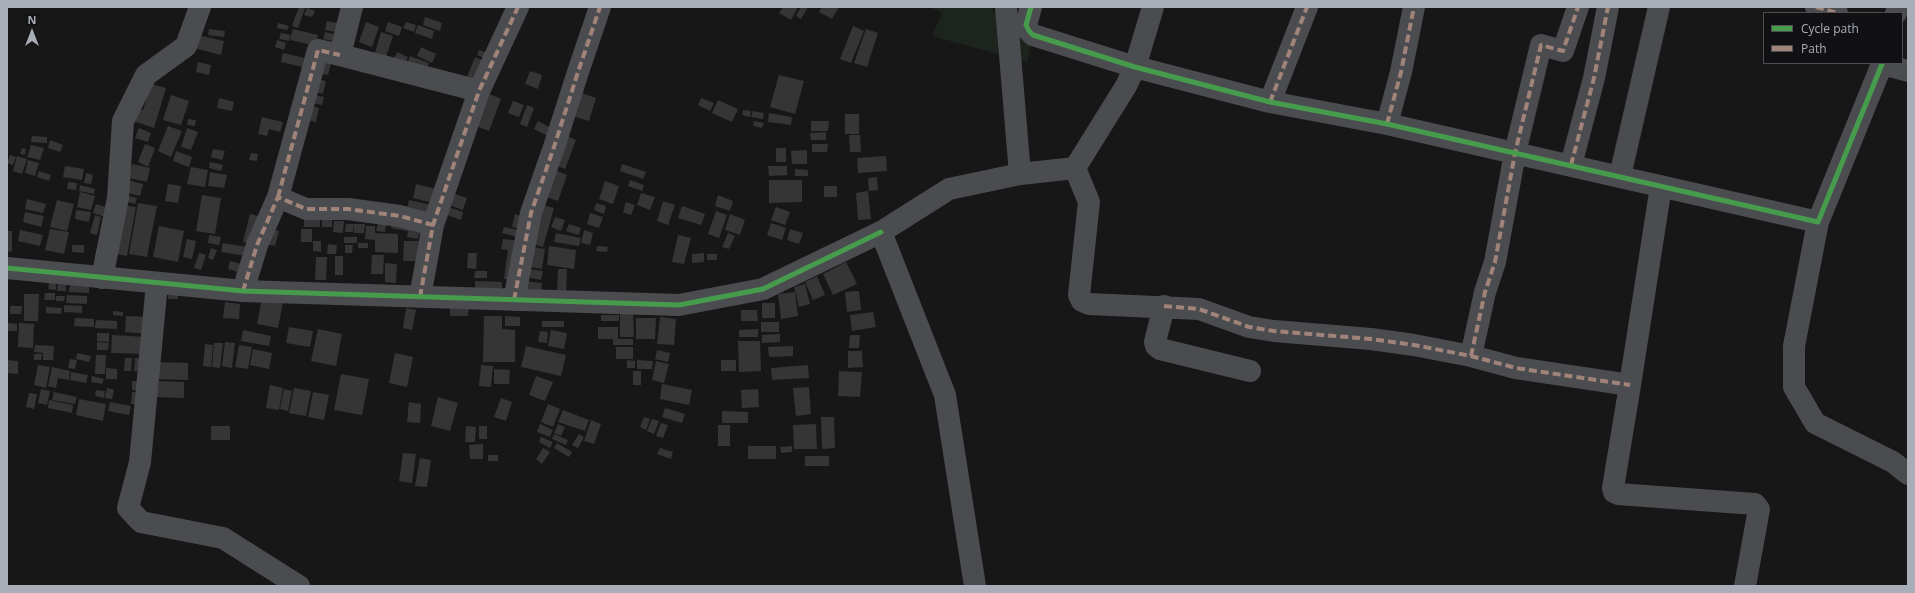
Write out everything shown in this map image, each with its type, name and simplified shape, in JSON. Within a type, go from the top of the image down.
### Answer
[{"type":"street","points":[[102,278],[118,198],[123,121],[146,75],[186,46],[200,7]]},
{"type":"street","points":[[340,55],[352,7]]},
{"type":"street","points":[[420,297],[433,225],[479,91],[518,7]]},
{"type":"street","points":[[514,300],[531,213],[600,7]]},
{"type":"street","points":[[1006,7],[1020,174]]},
{"type":"street","points":[[1031,7],[1026,25],[1029,31],[1034,35],[1135,67],[1270,102],[1387,124],[1818,222]]},
{"type":"street","points":[[1075,168],[1126,86],[1135,67],[1153,7]]},
{"type":"street","points":[[1270,102],[1307,7]]},
{"type":"street","points":[[1387,124],[1414,7]]},
{"type":"street","points":[[1470,356],[1485,292],[1495,262],[1515,153],[1542,45],[1563,52],[1578,7]]},
{"type":"street","points":[[1571,165],[1594,78],[1608,7]]},
{"type":"street","points":[[1620,176],[1659,7]]},
{"type":"street","points":[[1816,7],[1834,12]]},
{"type":"street","points":[[243,292],[257,244],[278,196],[318,50],[479,91]]},
{"type":"street","points":[[1908,71],[1882,64],[1818,222],[1794,346],[1794,387],[1815,423],[1893,462],[1908,474]]},
{"type":"street","points":[[7,268],[243,292],[679,305],[763,289],[881,232],[949,189],[1020,174],[1075,168]]},
{"type":"street","points":[[1075,168],[1089,202],[1079,295],[1082,301],[1089,304],[1164,306],[1199,309],[1249,327],[1274,331],[1371,339],[1470,356],[1516,368],[1630,385]]},
{"type":"street","points":[[1661,186],[1613,488],[1614,492],[1618,494],[1755,504],[1759,510],[1745,586]]},
{"type":"street","points":[[278,196],[306,209],[348,209],[400,216],[433,225]]},
{"type":"street","points":[[881,232],[945,395],[975,586]]},
{"type":"street","points":[[157,283],[140,462],[128,508],[141,522],[223,538],[299,586]]},
{"type":"street","points":[[1164,306],[1155,342],[1156,346],[1160,349],[1250,371]]},
{"type":"shaded area","points":[[930,7],[991,7],[999,21],[1033,35],[1027,62],[932,36],[942,13]]},
{"type":"building","points":[[299,7],[305,8],[298,28],[292,26]]},
{"type":"building","points":[[783,7],[798,7],[791,20],[779,13]]},
{"type":"building","points":[[801,7],[808,7],[801,19],[796,16]]},
{"type":"building","points":[[822,7],[839,7],[832,19],[819,12]]},
{"type":"building","points":[[307,8],[315,11],[312,17],[304,15]]},
{"type":"building","points":[[425,17],[442,23],[440,31],[423,25]]},
{"type":"building","points":[[327,21],[338,23],[336,32],[325,30]]},
{"type":"building","points":[[366,22],[379,27],[372,47],[359,42]]},
{"type":"building","points":[[388,22],[402,27],[399,36],[385,31]]},
{"type":"building","points":[[406,22],[416,25],[414,32],[403,28]]},
{"type":"building","points":[[278,23],[289,26],[287,30],[277,28]]},
{"type":"building","points":[[418,25],[434,31],[432,39],[415,33]]},
{"type":"building","points":[[853,26],[864,31],[851,63],[840,59]]},
{"type":"building","points":[[209,29],[225,31],[224,37],[208,35]]},
{"type":"building","points":[[293,29],[318,35],[316,46],[290,40]]},
{"type":"building","points":[[866,29],[878,33],[867,67],[854,63]]},
{"type":"building","points":[[325,32],[334,34],[333,41],[323,39]]},
{"type":"building","points":[[381,32],[393,36],[386,57],[375,53]]},
{"type":"building","points":[[281,33],[291,35],[289,41],[279,39]]},
{"type":"building","points":[[197,35],[224,41],[221,55],[194,48]]},
{"type":"building","points":[[277,40],[286,43],[284,50],[275,47]]},
{"type":"building","points":[[421,47],[436,54],[432,63],[417,56]]},
{"type":"building","points":[[479,50],[491,54],[489,60],[477,55]]},
{"type":"building","points":[[397,52],[408,57],[404,67],[392,63]]},
{"type":"building","points":[[283,53],[313,60],[311,69],[281,62]]},
{"type":"building","points":[[333,56],[328,75],[314,72]]},
{"type":"building","points":[[410,56],[429,63],[426,72],[407,65]]},
{"type":"building","points":[[475,57],[489,63],[479,87],[465,82]]},
{"type":"building","points":[[198,62],[211,65],[209,75],[196,72]]},
{"type":"building","points":[[530,71],[542,75],[538,89],[525,84]]},
{"type":"building","points":[[779,75],[804,81],[795,114],[770,107]]},
{"type":"building","points":[[314,78],[326,81],[323,94],[311,91]]},
{"type":"building","points":[[151,84],[166,88],[154,128],[133,121],[137,108],[143,110]]},
{"type":"building","points":[[483,91],[501,99],[489,131],[470,124]]},
{"type":"building","points":[[576,91],[596,98],[589,121],[569,115]]},
{"type":"building","points":[[310,94],[324,97],[322,105],[308,102]]},
{"type":"building","points":[[171,95],[189,101],[181,125],[163,120]]},
{"type":"building","points":[[219,98],[234,102],[232,111],[217,108]]},
{"type":"building","points":[[701,98],[714,103],[710,111],[698,105]]},
{"type":"building","points":[[718,100],[738,109],[732,122],[712,113]]},
{"type":"building","points":[[513,101],[524,105],[519,117],[508,113]]},
{"type":"building","points":[[306,104],[319,108],[316,122],[302,119]]},
{"type":"building","points":[[527,105],[534,108],[527,127],[520,124]]},
{"type":"building","points":[[743,110],[751,111],[750,117],[742,115]]},
{"type":"building","points":[[753,111],[764,113],[763,119],[751,117]]},
{"type":"building","points":[[769,113],[792,117],[791,125],[768,122]]},
{"type":"building","points":[[845,114],[859,114],[859,134],[845,134]]},
{"type":"building","points":[[262,117],[283,122],[280,132],[269,129],[267,136],[258,134]]},
{"type":"building","points":[[188,119],[196,120],[195,126],[187,125]]},
{"type":"building","points":[[538,121],[555,130],[551,138],[534,129]]},
{"type":"building","points":[[754,121],[764,123],[762,128],[753,126]]},
{"type":"building","points":[[811,121],[829,121],[828,131],[811,131]]},
{"type":"building","points":[[168,126],[182,131],[171,157],[158,151]]},
{"type":"building","points":[[139,128],[151,133],[148,142],[135,138]]},
{"type":"building","points":[[187,128],[198,132],[191,150],[181,147]]},
{"type":"building","points":[[826,132],[826,140],[811,140],[810,133]]},
{"type":"building","points":[[564,135],[576,140],[565,169],[553,164]]},
{"type":"building","points":[[849,135],[860,135],[861,152],[850,152]]},
{"type":"building","points":[[32,136],[47,137],[47,143],[31,142]]},
{"type":"building","points":[[50,140],[63,145],[60,152],[48,148]]},
{"type":"building","points":[[145,144],[155,148],[148,167],[138,162]]},
{"type":"building","points":[[812,144],[828,144],[827,152],[812,152]]},
{"type":"building","points":[[31,145],[44,148],[40,160],[27,157]]},
{"type":"building","points":[[22,148],[26,149],[25,155],[20,154]]},
{"type":"building","points":[[776,148],[786,148],[786,162],[776,162]]},
{"type":"building","points":[[213,149],[225,151],[222,160],[211,157]]},
{"type":"building","points":[[807,150],[807,164],[792,164],[791,151]]},
{"type":"building","points":[[176,151],[192,157],[189,167],[173,161]]},
{"type":"building","points":[[251,153],[258,154],[257,161],[249,160]]},
{"type":"building","points":[[10,155],[16,157],[13,165],[7,163]]},
{"type":"building","points":[[17,156],[27,159],[22,174],[13,171]]},
{"type":"building","points":[[886,156],[887,171],[858,173],[857,158]]},
{"type":"building","points":[[28,160],[39,163],[35,176],[25,173]]},
{"type":"building","points":[[210,162],[223,165],[221,171],[209,168]]},
{"type":"building","points":[[132,164],[150,168],[147,182],[129,178]]},
{"type":"building","points":[[622,164],[646,172],[643,179],[620,171]]},
{"type":"building","points":[[65,166],[84,169],[82,180],[63,177]]},
{"type":"building","points":[[768,166],[787,166],[787,175],[769,176]]},
{"type":"building","points":[[191,167],[208,170],[205,187],[187,184]]},
{"type":"building","points":[[552,169],[567,175],[558,201],[543,196]]},
{"type":"building","points":[[795,169],[808,170],[808,176],[795,176]]},
{"type":"building","points":[[39,171],[51,175],[49,181],[37,177]]},
{"type":"building","points":[[210,172],[227,175],[224,188],[208,186]]},
{"type":"building","points":[[86,173],[93,175],[91,184],[84,183]]},
{"type":"building","points":[[877,177],[878,190],[869,191],[868,178]]},
{"type":"building","points":[[124,179],[143,184],[140,196],[121,191]]},
{"type":"building","points":[[630,180],[644,185],[642,191],[628,186]]},
{"type":"building","points":[[769,180],[802,180],[802,202],[769,203]]},
{"type":"building","points":[[605,181],[619,186],[613,204],[599,199]]},
{"type":"building","points":[[68,182],[77,183],[76,190],[67,189]]},
{"type":"building","points":[[168,184],[181,186],[178,203],[165,201]]},
{"type":"building","points":[[416,184],[440,190],[437,204],[413,198]]},
{"type":"building","points":[[80,185],[95,189],[94,194],[79,191]]},
{"type":"building","points":[[824,186],[837,186],[837,197],[824,197]]},
{"type":"building","points":[[447,191],[467,198],[463,210],[443,203]]},
{"type":"building","points":[[868,191],[871,219],[858,220],[856,193]]},
{"type":"building","points":[[80,192],[95,196],[91,210],[77,207]]},
{"type":"building","points":[[641,193],[655,197],[650,210],[637,205]]},
{"type":"building","points":[[121,194],[137,198],[135,204],[120,200]]},
{"type":"building","points":[[202,195],[221,198],[215,234],[196,231]]},
{"type":"building","points":[[718,195],[733,201],[730,211],[715,206]]},
{"type":"building","points":[[27,199],[46,204],[43,213],[25,209]]},
{"type":"building","points":[[57,200],[74,204],[67,231],[50,227]]},
{"type":"building","points":[[409,200],[436,206],[433,219],[406,213]]},
{"type":"building","points":[[663,201],[675,205],[668,225],[657,221]]},
{"type":"building","points":[[626,202],[635,205],[631,215],[623,212]]},
{"type":"building","points":[[138,203],[157,206],[147,257],[129,254]]},
{"type":"building","points":[[596,203],[606,206],[604,214],[594,210]]},
{"type":"building","points":[[96,204],[114,210],[111,219],[93,213]]},
{"type":"building","points":[[540,204],[554,208],[543,247],[529,243]]},
{"type":"building","points":[[121,205],[136,207],[127,256],[112,253]]},
{"type":"building","points":[[442,205],[463,212],[461,220],[439,212]]},
{"type":"building","points":[[682,206],[705,214],[701,225],[678,218]]},
{"type":"building","points":[[776,207],[790,212],[785,225],[771,220]]},
{"type":"building","points":[[76,210],[91,212],[89,222],[75,219]]},
{"type":"building","points":[[716,211],[727,215],[719,238],[708,234]]},
{"type":"building","points":[[25,212],[44,216],[41,227],[23,222]]},
{"type":"building","points":[[590,213],[603,217],[599,228],[587,224]]},
{"type":"building","points":[[250,214],[263,217],[256,245],[243,242]]},
{"type":"building","points":[[304,214],[320,215],[320,227],[304,227]]},
{"type":"building","points":[[515,214],[524,217],[520,229],[512,227]]},
{"type":"building","points":[[730,214],[745,220],[740,235],[725,230]]},
{"type":"building","points":[[95,215],[101,217],[97,235],[90,233]]},
{"type":"building","points":[[322,217],[332,217],[332,227],[322,227]]},
{"type":"building","points":[[555,217],[565,220],[561,231],[551,227]]},
{"type":"building","points":[[393,218],[424,235],[419,234],[418,239],[407,237],[408,231],[391,228]]},
{"type":"building","points":[[379,219],[387,220],[385,232],[376,231]]},
{"type":"building","points":[[334,221],[344,221],[343,233],[333,232]]},
{"type":"building","points":[[771,223],[786,228],[782,240],[767,235]]},
{"type":"building","points":[[346,224],[354,224],[353,232],[345,232]]},
{"type":"building","points":[[354,224],[365,224],[364,233],[354,233]]},
{"type":"building","points":[[569,224],[581,228],[579,235],[566,231]]},
{"type":"building","points":[[159,226],[184,231],[178,262],[153,257]]},
{"type":"building","points":[[366,226],[375,226],[375,233],[398,234],[398,253],[375,252],[375,240],[365,239]]},
{"type":"building","points":[[265,227],[279,231],[275,246],[262,243]]},
{"type":"building","points":[[504,227],[522,231],[521,238],[502,233]]},
{"type":"building","points":[[50,229],[69,232],[64,254],[45,250]]},
{"type":"building","points":[[301,229],[312,229],[312,242],[301,242]]},
{"type":"building","points":[[790,229],[803,233],[799,244],[787,240]]},
{"type":"building","points":[[20,230],[43,235],[40,246],[18,241]]},
{"type":"building","points":[[584,230],[593,233],[590,245],[581,243]]},
{"type":"building","points":[[7,231],[12,231],[12,252],[7,251]]},
{"type":"building","points":[[556,233],[581,238],[579,246],[554,242]]},
{"type":"building","points":[[728,233],[735,236],[729,249],[722,247]]},
{"type":"building","points":[[209,235],[221,237],[219,245],[208,243]]},
{"type":"building","points":[[678,235],[691,238],[684,264],[672,262]]},
{"type":"building","points":[[344,237],[357,237],[357,243],[344,243]]},
{"type":"building","points":[[187,239],[196,241],[192,259],[183,257]]},
{"type":"building","points":[[503,239],[521,241],[515,280],[504,279],[508,250],[501,249]]},
{"type":"building","points":[[313,241],[321,241],[321,252],[313,251]]},
{"type":"building","points":[[404,241],[423,241],[423,261],[403,261]]},
{"type":"building","points":[[223,243],[253,248],[252,257],[221,252]]},
{"type":"building","points":[[358,243],[368,243],[368,248],[358,248]]},
{"type":"building","points":[[328,244],[337,245],[336,254],[327,254]]},
{"type":"building","points":[[72,245],[84,245],[84,253],[72,252]]},
{"type":"building","points":[[345,245],[353,245],[352,253],[345,253]]},
{"type":"building","points":[[527,246],[545,249],[542,269],[524,266]]},
{"type":"building","points":[[549,246],[576,250],[574,269],[547,265]]},
{"type":"building","points":[[597,246],[608,247],[607,252],[596,251]]},
{"type":"building","points":[[211,248],[217,250],[213,260],[208,258]]},
{"type":"building","points":[[199,253],[206,255],[201,270],[194,268]]},
{"type":"building","points":[[468,253],[477,253],[476,269],[467,268]]},
{"type":"building","points":[[704,253],[704,262],[692,263],[692,254]]},
{"type":"building","points":[[707,254],[717,254],[717,260],[707,260]]},
{"type":"building","points":[[372,255],[384,255],[383,274],[371,274]]},
{"type":"building","points":[[335,256],[343,256],[343,275],[335,275]]},
{"type":"building","points":[[316,257],[327,257],[326,280],[315,280]]},
{"type":"building","points":[[230,261],[249,266],[245,278],[236,275],[237,272],[228,269]]},
{"type":"building","points":[[846,262],[857,284],[833,295],[823,274]]},
{"type":"building","points":[[385,263],[397,264],[396,283],[385,282]]},
{"type":"building","points":[[523,268],[543,271],[541,280],[521,276]]},
{"type":"building","points":[[558,269],[567,269],[566,293],[557,293]]},
{"type":"building","points":[[475,271],[487,271],[487,278],[474,278]]},
{"type":"building","points":[[817,276],[825,295],[813,300],[805,282]]},
{"type":"building","points":[[58,279],[66,280],[66,291],[57,291]]},
{"type":"building","points":[[475,281],[502,282],[502,291],[475,290]]},
{"type":"building","points":[[523,281],[542,283],[541,295],[522,293]]},
{"type":"building","points":[[49,283],[56,283],[56,290],[48,289]]},
{"type":"building","points":[[70,284],[89,286],[89,293],[69,292]]},
{"type":"building","points":[[805,284],[810,304],[799,307],[794,287]]},
{"type":"building","points":[[169,288],[178,289],[178,299],[168,299]]},
{"type":"building","points":[[859,291],[861,310],[847,312],[845,292]]},
{"type":"building","points":[[795,292],[798,316],[781,319],[778,294]]},
{"type":"building","points":[[45,293],[55,293],[55,300],[44,300]]},
{"type":"building","points":[[24,294],[39,294],[38,321],[24,321]]},
{"type":"building","points":[[67,295],[87,296],[87,304],[66,303]]},
{"type":"building","points":[[56,296],[65,296],[64,301],[56,301]]},
{"type":"building","points":[[262,298],[283,302],[278,328],[257,324]]},
{"type":"building","points":[[225,302],[240,304],[239,319],[223,318]]},
{"type":"building","points":[[762,303],[775,303],[775,318],[762,318]]},
{"type":"building","points":[[64,305],[82,306],[82,313],[64,312]]},
{"type":"building","points":[[450,305],[469,305],[468,316],[450,316]]},
{"type":"building","points":[[10,306],[22,306],[21,314],[10,314]]},
{"type":"building","points":[[46,307],[62,308],[61,314],[46,313]]},
{"type":"building","points":[[406,308],[416,310],[412,330],[403,328]]},
{"type":"building","points":[[620,310],[633,310],[634,337],[620,337]]},
{"type":"building","points":[[741,310],[757,310],[758,321],[741,321]]},
{"type":"building","points":[[113,311],[123,312],[123,316],[113,315]]},
{"type":"building","points":[[873,312],[876,327],[852,331],[850,315]]},
{"type":"building","points":[[601,315],[619,315],[619,321],[601,321]]},
{"type":"building","points":[[126,316],[150,317],[149,334],[125,332]]},
{"type":"building","points":[[484,316],[502,316],[502,329],[515,330],[515,362],[483,362]]},
{"type":"building","points":[[505,316],[520,317],[520,326],[505,326]]},
{"type":"building","points":[[660,317],[676,319],[674,345],[657,344]]},
{"type":"building","points":[[75,318],[94,319],[94,327],[74,326]]},
{"type":"building","points":[[636,318],[656,318],[655,339],[636,339]]},
{"type":"building","points":[[96,320],[117,321],[117,329],[95,328]]},
{"type":"building","points":[[542,321],[564,321],[564,327],[542,327]]},
{"type":"building","points":[[761,322],[779,322],[779,332],[761,332]]},
{"type":"building","points":[[7,323],[17,324],[17,331],[7,331]]},
{"type":"building","points":[[19,323],[34,324],[33,348],[18,347]]},
{"type":"building","points":[[289,327],[313,331],[310,347],[286,343]]},
{"type":"building","points":[[598,327],[618,327],[618,339],[633,339],[633,345],[613,345],[613,339],[598,339]]},
{"type":"building","points":[[318,329],[342,334],[336,366],[311,361]]},
{"type":"building","points":[[758,329],[758,337],[739,337],[739,330]]},
{"type":"building","points":[[243,330],[271,336],[269,346],[241,341]]},
{"type":"building","points":[[551,330],[567,333],[564,349],[548,346]]},
{"type":"building","points":[[540,331],[548,332],[547,343],[538,342]]},
{"type":"building","points":[[97,333],[109,333],[109,342],[97,341]]},
{"type":"building","points":[[780,334],[780,342],[762,343],[762,335]]},
{"type":"building","points":[[112,335],[147,337],[146,354],[111,353]]},
{"type":"building","points":[[850,335],[860,335],[859,348],[849,348]]},
{"type":"building","points":[[738,341],[760,341],[761,371],[739,372]]},
{"type":"building","points":[[97,342],[109,343],[108,350],[97,350]]},
{"type":"building","points":[[225,342],[235,343],[232,368],[222,366]]},
{"type":"building","points":[[214,343],[223,343],[220,368],[212,367]]},
{"type":"building","points":[[205,344],[213,345],[211,367],[203,366]]},
{"type":"building","points":[[35,345],[54,346],[53,360],[43,360],[43,353],[34,352]]},
{"type":"building","points":[[239,345],[252,347],[248,369],[235,367]]},
{"type":"building","points":[[526,346],[566,355],[561,376],[521,367]]},
{"type":"building","points":[[793,346],[793,356],[769,357],[768,347]]},
{"type":"building","points":[[616,347],[633,347],[633,359],[616,359]]},
{"type":"building","points":[[253,349],[272,353],[269,369],[250,365]]},
{"type":"building","points":[[657,350],[670,353],[668,362],[655,359]]},
{"type":"building","points":[[848,351],[862,351],[863,367],[848,368]]},
{"type":"building","points":[[77,353],[91,356],[89,362],[76,359]]},
{"type":"building","points":[[395,353],[413,357],[407,387],[389,383]]},
{"type":"building","points":[[34,354],[42,354],[41,360],[34,360]]},
{"type":"building","points":[[96,355],[106,355],[105,374],[95,374]]},
{"type":"building","points":[[125,358],[132,358],[131,371],[124,371]]},
{"type":"building","points":[[135,358],[145,359],[144,372],[134,371]]},
{"type":"building","points":[[70,359],[77,360],[75,369],[68,368]]},
{"type":"building","points":[[7,360],[18,361],[18,374],[7,373]]},
{"type":"building","points":[[627,360],[635,361],[635,368],[627,368]]},
{"type":"building","points":[[637,360],[653,361],[652,369],[637,369]]},
{"type":"building","points":[[721,360],[736,360],[736,371],[721,371]]},
{"type":"building","points":[[656,361],[669,364],[664,383],[652,380]]},
{"type":"building","points":[[156,362],[188,363],[188,380],[155,379]]},
{"type":"building","points":[[38,365],[50,367],[46,388],[34,385]]},
{"type":"building","points":[[481,365],[493,366],[491,387],[479,386]]},
{"type":"building","points":[[808,365],[809,378],[772,380],[771,368]]},
{"type":"building","points":[[52,367],[70,371],[69,380],[58,378],[56,388],[48,386]]},
{"type":"building","points":[[106,368],[117,369],[117,379],[106,379]]},
{"type":"building","points":[[494,369],[510,370],[509,384],[494,384]]},
{"type":"building","points":[[633,371],[641,371],[641,385],[633,385]]},
{"type":"building","points":[[839,371],[862,372],[860,397],[838,396]]},
{"type":"building","points":[[71,372],[88,375],[86,383],[70,380]]},
{"type":"building","points":[[341,374],[369,379],[362,415],[334,410]]},
{"type":"building","points":[[92,376],[104,379],[102,384],[91,382]]},
{"type":"building","points":[[536,376],[553,382],[545,401],[529,395]]},
{"type":"building","points":[[132,381],[143,381],[143,390],[132,390]]},
{"type":"building","points":[[156,381],[184,382],[184,398],[155,397]]},
{"type":"building","points":[[662,384],[692,390],[689,405],[660,399]]},
{"type":"building","points":[[270,385],[283,388],[279,410],[266,408]]},
{"type":"building","points":[[809,387],[811,414],[796,416],[793,388]]},
{"type":"building","points":[[107,388],[114,390],[112,399],[105,398]]},
{"type":"building","points":[[294,388],[311,391],[306,416],[289,413]]},
{"type":"building","points":[[41,389],[50,391],[47,405],[38,403]]},
{"type":"building","points":[[284,389],[292,391],[288,411],[280,409]]},
{"type":"building","points":[[758,389],[759,407],[742,408],[741,390]]},
{"type":"building","points":[[96,390],[105,391],[104,398],[95,396]]},
{"type":"building","points":[[54,392],[77,397],[75,404],[52,400]]},
{"type":"building","points":[[132,392],[143,393],[143,404],[131,404]]},
{"type":"building","points":[[313,392],[329,395],[324,420],[308,417]]},
{"type":"building","points":[[29,393],[37,394],[34,409],[26,407]]},
{"type":"building","points":[[438,397],[458,403],[450,431],[431,426]]},
{"type":"building","points":[[501,398],[512,402],[506,421],[494,417]]},
{"type":"building","points":[[79,399],[106,404],[103,421],[76,415]]},
{"type":"building","points":[[49,400],[73,405],[72,413],[48,408]]},
{"type":"building","points":[[110,402],[131,406],[129,415],[108,411]]},
{"type":"building","points":[[409,402],[421,404],[420,423],[407,422]]},
{"type":"building","points":[[548,404],[560,409],[553,427],[541,422]]},
{"type":"building","points":[[665,408],[685,414],[682,423],[662,417]]},
{"type":"building","points":[[563,410],[589,420],[585,431],[558,422]]},
{"type":"building","points":[[722,411],[748,412],[748,423],[722,423]]},
{"type":"building","points":[[644,417],[650,419],[646,430],[640,427]]},
{"type":"building","points":[[821,417],[834,417],[835,448],[822,449]]},
{"type":"building","points":[[652,419],[659,421],[654,434],[647,431]]},
{"type":"building","points":[[591,420],[601,424],[594,444],[584,441]]},
{"type":"building","points":[[661,423],[668,425],[663,438],[656,436]]},
{"type":"building","points":[[540,424],[553,430],[550,437],[537,432]]},
{"type":"building","points":[[558,424],[565,427],[561,436],[554,433]]},
{"type":"building","points":[[816,424],[817,449],[794,449],[793,425]]},
{"type":"building","points":[[718,425],[730,425],[730,446],[718,446]]},
{"type":"building","points":[[211,426],[230,426],[230,440],[211,440]]},
{"type":"building","points":[[466,426],[476,427],[475,442],[465,442]]},
{"type":"building","points":[[479,426],[487,426],[487,439],[479,439]]},
{"type":"building","points":[[554,434],[568,440],[566,445],[552,439]]},
{"type":"building","points":[[579,434],[584,437],[578,448],[572,445]]},
{"type":"building","points":[[541,437],[553,442],[550,448],[539,442]]},
{"type":"building","points":[[557,443],[572,452],[569,457],[554,448]]},
{"type":"building","points":[[483,444],[483,459],[470,459],[469,445]]},
{"type":"building","points":[[748,446],[776,446],[776,459],[748,459]]},
{"type":"building","points":[[792,446],[792,452],[781,453],[780,447]]},
{"type":"building","points":[[543,448],[550,452],[542,464],[536,459]]},
{"type":"building","points":[[660,448],[673,452],[671,459],[657,454]]},
{"type":"building","points":[[403,453],[416,454],[412,483],[399,481]]},
{"type":"building","points":[[488,455],[498,455],[498,461],[488,461]]},
{"type":"building","points":[[805,456],[829,456],[829,466],[805,466]]},
{"type":"building","points":[[420,458],[431,460],[427,487],[415,486]]},
{"type":"marked path","points":[[420,297],[433,225],[479,91],[518,7]]},
{"type":"marked path","points":[[514,300],[531,213],[600,7]]},
{"type":"marked path","points":[[1270,102],[1307,7]]},
{"type":"marked path","points":[[1387,124],[1401,72],[1414,7]]},
{"type":"marked path","points":[[1471,356],[1485,292],[1495,262],[1515,153],[1541,45],[1563,51],[1578,7]]},
{"type":"marked path","points":[[1571,165],[1594,78],[1608,7]]},
{"type":"marked path","points":[[1816,7],[1834,12]]},
{"type":"marked path","points":[[278,197],[318,50],[340,55]]},
{"type":"marked path","points":[[243,291],[257,245],[278,197],[306,209],[348,209],[400,216],[433,225]]},
{"type":"marked path","points":[[1164,306],[1199,309],[1249,327],[1274,331],[1371,339],[1414,345],[1471,356],[1516,368],[1630,385]]},
{"type":"cycle path","points":[[1031,7],[1026,25],[1033,35],[1135,67],[1270,102],[1387,124],[1818,222],[1882,64]]},
{"type":"cycle path","points":[[7,268],[243,291],[679,305],[763,289],[881,232]]}]
